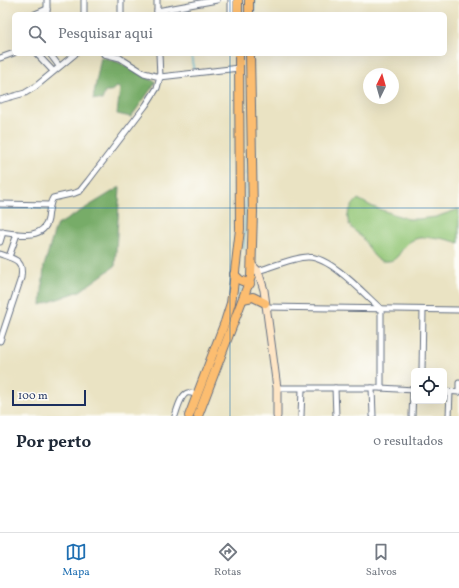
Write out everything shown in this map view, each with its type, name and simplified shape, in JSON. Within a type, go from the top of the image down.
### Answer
[{"type":"main road","points":[[238,0],[238,12]]},
{"type":"main road","points":[[249,0],[249,12]]},
{"type":"main road","points":[[189,416],[229,309],[233,289],[240,229],[239,56]]},
{"type":"main road","points":[[198,416],[255,268],[250,56]]},
{"type":"main road","points":[[239,140],[244,162],[247,164],[252,160]]},
{"type":"main road","points":[[236,263],[244,260],[255,268]]},
{"type":"main road","points":[[234,274],[240,280],[250,284]]},
{"type":"main road","points":[[243,300],[253,297],[266,305]]},
{"type":"street","points":[[47,0],[47,11]]},
{"type":"street","points":[[84,0],[84,12]]},
{"type":"street","points":[[121,0],[121,12]]},
{"type":"street","points":[[157,0],[157,12]]},
{"type":"street","points":[[162,12],[217,0]]},
{"type":"street","points":[[231,0],[232,12]]},
{"type":"street","points":[[0,58],[12,54]]},
{"type":"street","points":[[39,56],[54,71]]},
{"type":"street","points":[[52,56],[59,66]]},
{"type":"street","points":[[0,100],[24,93],[35,87],[72,56]]},
{"type":"street","points":[[120,56],[144,73],[160,77],[239,68]]},
{"type":"street","points":[[0,242],[1,232],[32,234],[40,232],[47,224],[50,205],[53,198],[75,193],[88,181],[146,105],[157,88],[160,77],[159,56]]},
{"type":"street","points":[[0,204],[50,205]]},
{"type":"street","points":[[9,257],[17,234]]},
{"type":"street","points":[[0,254],[18,261],[22,270],[21,278],[0,341]]},
{"type":"street","points":[[277,416],[277,388],[264,290],[255,268],[301,258],[317,258],[338,270],[381,309],[381,388]]},
{"type":"street","points":[[250,284],[264,290]]},
{"type":"street","points":[[266,305],[459,310]]},
{"type":"street","points":[[422,368],[423,310]]},
{"type":"street","points":[[449,416],[447,392],[459,392],[459,383]]},
{"type":"street","points":[[277,388],[381,388],[411,390]]},
{"type":"street","points":[[335,388],[336,416]]},
{"type":"street","points":[[372,388],[373,416]]},
{"type":"street","points":[[301,416],[302,389]]},
{"type":"street","points":[[175,416],[182,398],[186,393],[197,395]]},
{"type":"street","points":[[412,404],[412,416]]},
{"type":"green space","points":[[101,57],[123,64],[156,82],[131,117],[117,114],[120,88],[116,87],[110,92],[105,92],[102,100],[93,99]]},
{"type":"green space","points":[[120,187],[115,266],[80,291],[41,305],[44,266],[56,226]]},
{"type":"green space","points":[[358,199],[373,207],[408,219],[436,217],[459,209],[459,243],[431,237],[417,238],[406,245],[395,259],[389,261],[380,260],[376,258],[363,239],[349,223],[349,212]]},
{"type":"waterway","points":[[254,12],[255,0]]},
{"type":"waterway","points":[[187,8],[188,12]]},
{"type":"waterway","points":[[192,56],[194,71]]},
{"type":"waterway","points":[[244,249],[248,148]]},
{"type":"waterway","points":[[238,299],[241,288]]}]
